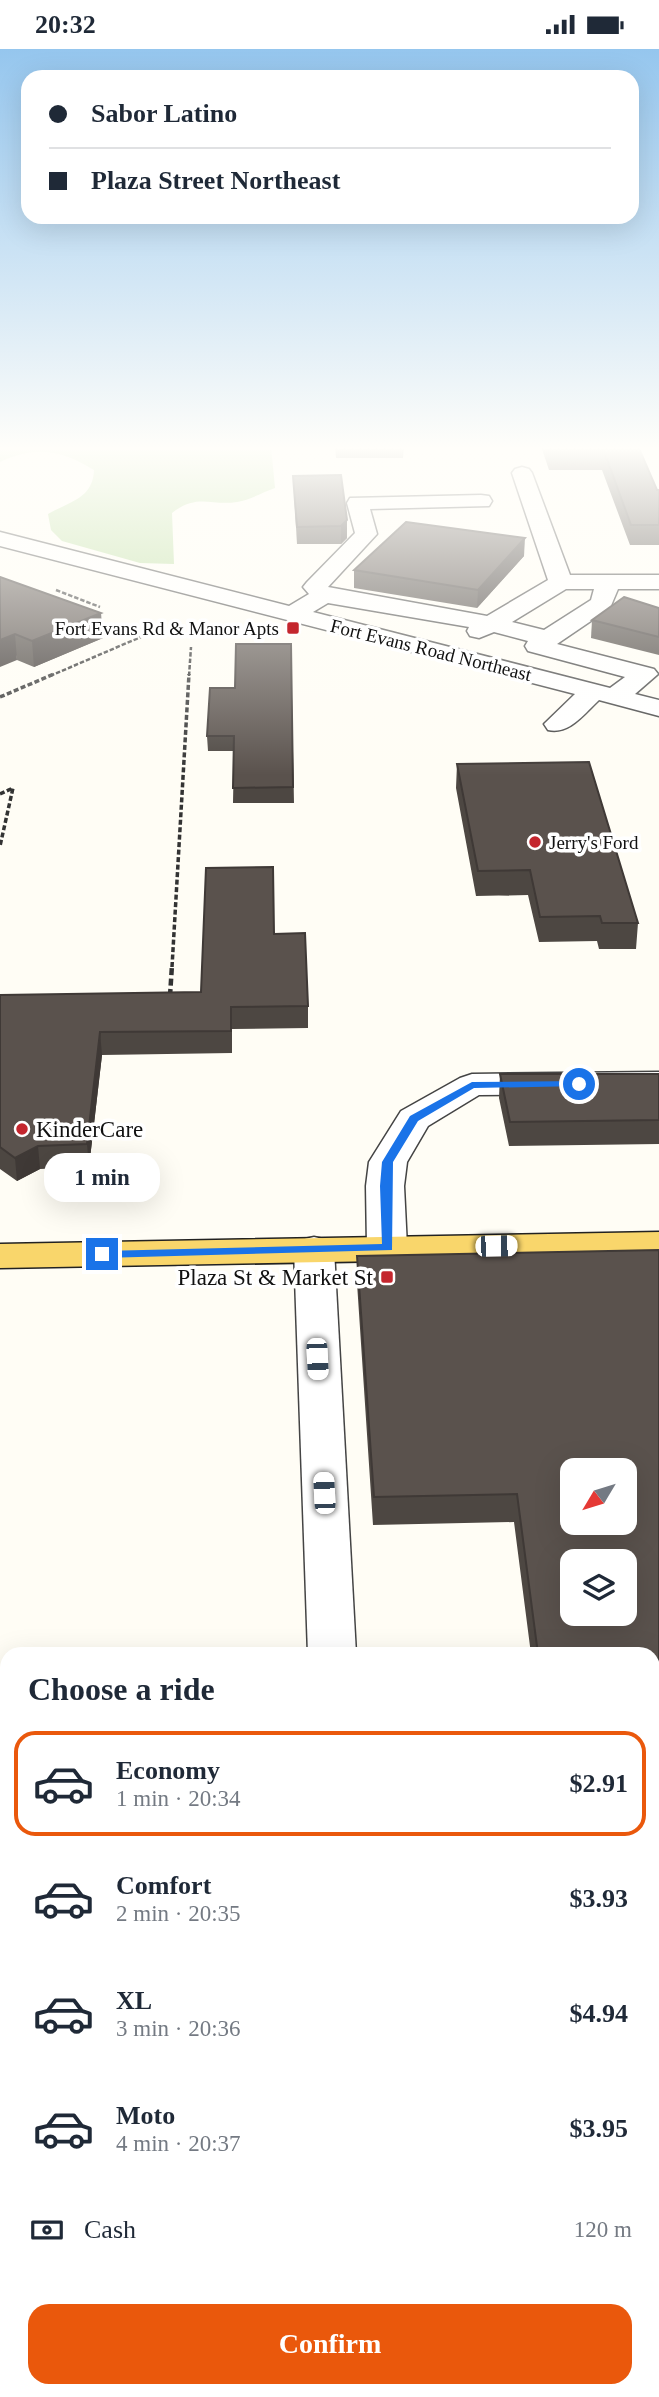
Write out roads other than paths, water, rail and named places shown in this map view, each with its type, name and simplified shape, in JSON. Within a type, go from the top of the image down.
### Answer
[{"type":"main road","points":[[0,1256],[659,1244]]},
{"type":"street","name":"Fort Evans Road Northeast","points":[[54,556],[659,708]]},
{"type":"street","points":[[345,556],[315,587],[324,595],[492,624],[548,639]]},
{"type":"street","points":[[552,556],[561,582]]},
{"type":"street","points":[[445,652],[561,582],[659,582]]},
{"type":"street","points":[[608,582],[602,603],[537,646],[652,675]]},
{"type":"street","points":[[291,615],[324,595]]},
{"type":"street","points":[[557,724],[604,693],[652,675]]},
{"type":"street","points":[[387,1247],[385,1186],[388,1162],[414,1119],[472,1085],[659,1083]]},
{"type":"street","points":[[314,1249],[332,1647]]},
{"type":"place","name":"Fort Evans Rd & Manor Apts","points":[[293,628]]},
{"type":"place","name":"Jerry's Ford","points":[[535,842]]},
{"type":"place","name":"KinderCare","points":[[22,1129]]},
{"type":"place","name":"Plaza St & Market St","points":[[387,1277]]}]
